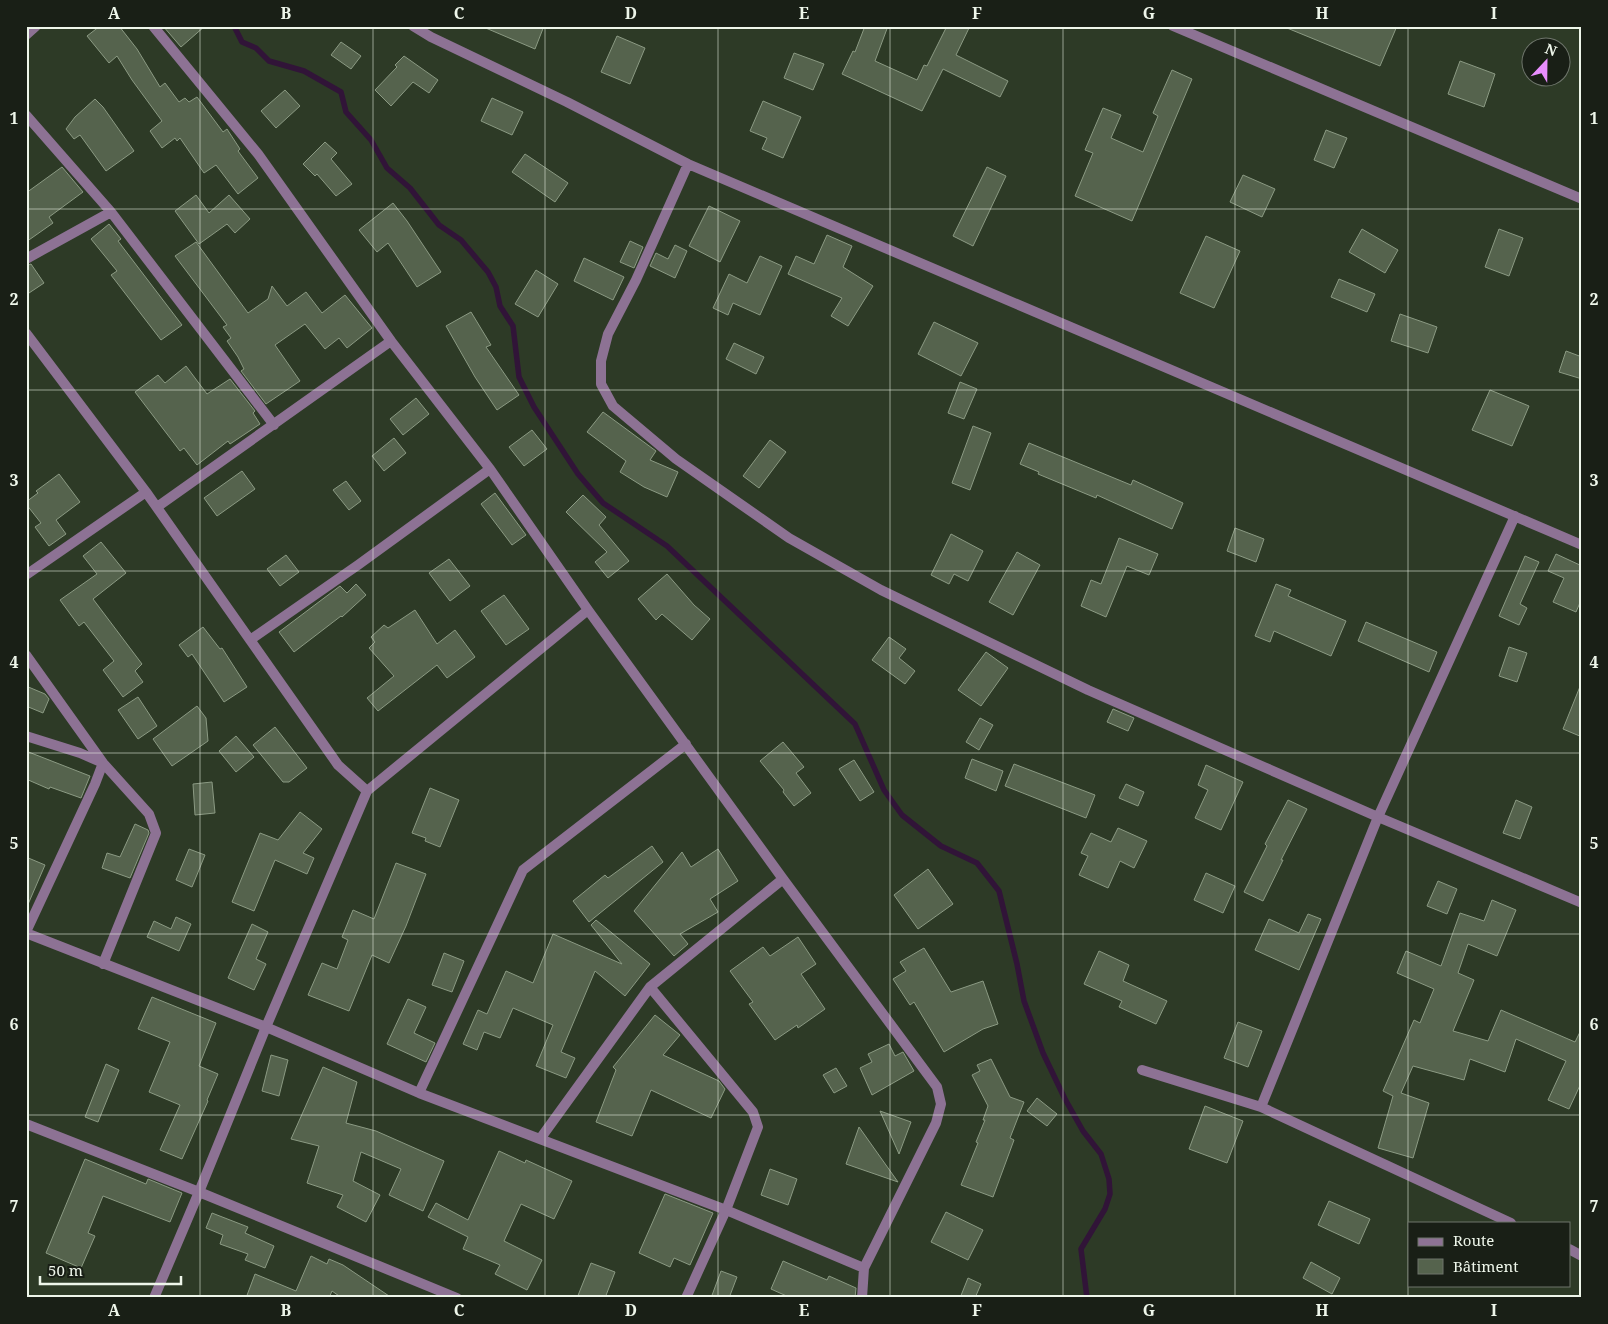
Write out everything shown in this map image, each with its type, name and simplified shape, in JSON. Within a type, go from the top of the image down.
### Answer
[{"type":"street","points":[[26,35],[36,26]]},
{"type":"street","points":[[153,26],[258,154],[392,340],[490,469],[588,610],[937,1087],[941,1104],[936,1122],[864,1268],[865,1297]]},
{"type":"street","points":[[413,26],[431,37],[567,102],[688,164],[1582,545]]},
{"type":"street","points":[[1174,26],[1582,199]]},
{"type":"street","points":[[26,115],[111,212],[274,425]]},
{"type":"street","points":[[688,164],[636,280],[608,334],[601,361],[602,384],[614,406],[676,459],[789,538],[881,590],[1088,690],[1378,817],[1582,903]]},
{"type":"street","points":[[26,259],[111,212]]},
{"type":"street","points":[[26,333],[157,507],[338,765],[367,791]]},
{"type":"street","points":[[157,507],[392,340]]},
{"type":"street","points":[[250,640],[358,565],[490,469]]},
{"type":"street","points":[[26,575],[146,492]]},
{"type":"street","points":[[1261,1107],[1378,817],[1515,516]]},
{"type":"street","points":[[154,1298],[266,1027],[367,791],[588,610]]},
{"type":"street","points":[[26,655],[103,762],[149,814],[156,833],[103,964]]},
{"type":"street","points":[[26,736],[103,762]]},
{"type":"street","points":[[419,1093],[523,870],[686,744]]},
{"type":"street","points":[[103,762],[95,784],[26,933],[266,1027],[419,1093],[726,1210],[864,1268]]},
{"type":"street","points":[[540,1139],[650,987],[783,879]]},
{"type":"street","points":[[650,987],[753,1112],[758,1127],[726,1210],[686,1298]]},
{"type":"street","points":[[1142,1070],[1261,1107],[1509,1222]]},
{"type":"street","points":[[26,1124],[199,1192],[457,1298]]},
{"type":"street","points":[[1570,1250],[1582,1256]]},
{"type":"building","points":[[100,26],[119,26],[137,49],[160,87],[165,83],[179,102],[185,98],[189,102],[197,97],[223,132],[227,129],[240,149],[238,151],[258,178],[238,194],[216,165],[204,173],[180,138],[177,141],[175,138],[162,148],[150,131],[162,121],[117,56],[109,63],[87,36]]},
{"type":"building","points":[[163,26],[205,26],[181,47]]},
{"type":"building","points":[[481,26],[544,26],[535,49]]},
{"type":"building","points":[[865,26],[888,26],[875,61],[917,80],[924,65],[927,66],[947,26],[970,26],[956,55],[1008,81],[1000,97],[943,69],[922,111],[842,74],[853,51],[855,52]]},
{"type":"building","points":[[1282,26],[1397,26],[1380,66]]},
{"type":"building","points":[[617,36],[645,48],[630,84],[601,72]]},
{"type":"building","points":[[341,42],[361,56],[351,69],[331,55]]},
{"type":"building","points":[[794,53],[824,64],[813,90],[784,78]]},
{"type":"building","points":[[404,56],[438,80],[429,93],[413,82],[391,106],[375,90],[397,67],[395,65]]},
{"type":"building","points":[[1460,61],[1495,74],[1484,107],[1448,94]]},
{"type":"building","points":[[1172,70],[1192,79],[1132,221],[1075,196],[1093,153],[1085,150],[1103,108],[1121,115],[1111,138],[1143,152],[1158,116],[1153,113]]},
{"type":"building","points":[[285,90],[300,106],[276,128],[261,111]]},
{"type":"building","points":[[492,98],[523,112],[512,135],[481,121]]},
{"type":"building","points":[[95,99],[103,107],[134,151],[106,171],[80,135],[74,139],[66,129],[75,117]]},
{"type":"building","points":[[763,101],[801,117],[783,158],[762,149],[767,138],[750,131]]},
{"type":"building","points":[[1326,130],[1347,138],[1334,168],[1314,160]]},
{"type":"building","points":[[325,142],[337,153],[331,159],[352,184],[336,196],[317,174],[315,176],[303,164]]},
{"type":"building","points":[[525,154],[568,183],[555,202],[512,172]]},
{"type":"building","points":[[62,167],[83,192],[49,217],[53,223],[26,242],[26,193]]},
{"type":"building","points":[[987,167],[1006,176],[973,246],[953,236]]},
{"type":"building","points":[[1243,175],[1275,189],[1262,217],[1230,202]]},
{"type":"building","points":[[196,195],[209,213],[229,195],[250,219],[235,233],[227,224],[199,244],[175,211]]},
{"type":"building","points":[[393,203],[441,272],[417,287],[388,243],[377,252],[359,230]]},
{"type":"building","points":[[709,206],[740,221],[720,262],[689,246]]},
{"type":"building","points":[[109,224],[121,239],[118,241],[182,325],[161,340],[111,275],[117,271],[91,239]]},
{"type":"building","points":[[1362,229],[1398,250],[1385,273],[1349,252]]},
{"type":"building","points":[[1499,229],[1523,238],[1509,276],[1485,267]]},
{"type":"building","points":[[827,235],[852,246],[843,267],[873,286],[848,326],[831,316],[842,298],[788,274],[796,256],[814,264]]},
{"type":"building","points":[[1206,236],[1240,251],[1214,308],[1180,293]]},
{"type":"building","points":[[630,241],[643,247],[634,268],[620,262]]},
{"type":"building","points":[[196,242],[248,313],[268,299],[272,286],[287,306],[306,292],[322,313],[345,295],[372,328],[347,348],[339,338],[325,349],[305,324],[275,345],[300,381],[266,404],[241,371],[244,369],[227,341],[231,338],[223,327],[227,325],[175,256]]},
{"type":"building","points":[[675,245],[687,251],[675,278],[650,266],[656,253],[668,259]]},
{"type":"building","points":[[760,256],[782,266],[760,315],[733,303],[728,315],[713,308],[729,274],[747,283]]},
{"type":"building","points":[[584,258],[624,277],[613,300],[574,281]]},
{"type":"building","points":[[31,264],[44,283],[26,295],[26,266]]},
{"type":"building","points":[[536,270],[558,284],[538,317],[515,304]]},
{"type":"building","points":[[1339,279],[1375,294],[1367,312],[1331,297]]},
{"type":"building","points":[[471,312],[491,345],[486,347],[519,395],[497,410],[475,377],[446,326]]},
{"type":"building","points":[[1400,314],[1437,327],[1428,353],[1391,341]]},
{"type":"building","points":[[934,322],[978,343],[961,376],[918,354]]},
{"type":"building","points":[[734,343],[764,357],[756,374],[726,359]]},
{"type":"building","points":[[1566,351],[1582,357],[1582,379],[1559,372]]},
{"type":"building","points":[[186,366],[207,394],[230,379],[255,411],[253,413],[260,424],[230,444],[228,441],[197,465],[184,448],[180,451],[135,392],[158,375],[165,383]]},
{"type":"building","points":[[960,382],[977,389],[964,419],[948,413]]},
{"type":"building","points":[[1490,390],[1529,406],[1512,446],[1472,430]]},
{"type":"building","points":[[416,398],[429,414],[403,435],[390,419]]},
{"type":"building","points":[[603,412],[656,451],[650,460],[678,472],[667,497],[644,487],[620,472],[626,461],[587,432]]},
{"type":"building","points":[[973,426],[991,433],[970,490],[952,483]]},
{"type":"building","points":[[532,430],[547,449],[524,466],[509,447]]},
{"type":"building","points":[[394,438],[406,453],[384,471],[372,456]]},
{"type":"building","points":[[770,440],[786,452],[759,488],[743,476]]},
{"type":"building","points":[[1029,443],[1131,485],[1133,480],[1183,503],[1172,529],[1097,495],[1096,498],[1038,474],[1039,472],[1020,464]]},
{"type":"building","points":[[242,471],[255,489],[217,516],[204,498]]},
{"type":"building","points":[[59,474],[80,502],[56,520],[66,534],[49,546],[35,527],[41,523],[26,502],[38,493],[36,491]]},
{"type":"building","points":[[346,481],[361,501],[349,510],[333,490]]},
{"type":"building","points":[[495,493],[526,535],[512,545],[481,504]]},
{"type":"building","points":[[583,495],[606,517],[599,525],[629,561],[608,578],[595,562],[607,552],[566,512]]},
{"type":"building","points":[[1235,528],[1264,539],[1256,562],[1227,551]]},
{"type":"building","points":[[951,534],[983,551],[968,581],[954,574],[949,584],[931,575]]},
{"type":"building","points":[[1119,538],[1158,554],[1149,575],[1127,566],[1106,617],[1081,606],[1091,580],[1101,584]]},
{"type":"building","points":[[101,542],[126,573],[93,599],[142,664],[135,671],[143,682],[123,697],[103,670],[114,661],[84,622],[79,626],[60,600],[97,574],[83,556]]},
{"type":"building","points":[[1017,552],[1040,565],[1013,615],[989,602]]},
{"type":"building","points":[[1556,554],[1582,566],[1582,598],[1576,612],[1553,602],[1564,578],[1548,571]]},
{"type":"building","points":[[286,555],[299,572],[280,586],[267,569]]},
{"type":"building","points":[[1525,556],[1539,562],[1520,604],[1527,608],[1519,625],[1499,616]]},
{"type":"building","points":[[449,559],[470,586],[450,601],[429,573]]},
{"type":"building","points":[[667,574],[694,605],[710,619],[692,640],[662,614],[656,620],[638,599]]},
{"type":"building","points":[[356,584],[366,595],[342,617],[294,652],[279,632],[340,586],[347,593]]},
{"type":"building","points":[[1276,584],[1291,590],[1288,596],[1346,621],[1331,656],[1274,631],[1270,642],[1255,636]]},
{"type":"building","points":[[504,595],[529,629],[506,645],[481,611]]},
{"type":"building","points":[[415,610],[437,644],[455,630],[475,657],[447,678],[437,665],[378,711],[367,698],[394,676],[369,648],[375,642],[371,637],[384,625],[388,628]]},
{"type":"building","points":[[1366,622],[1437,652],[1429,672],[1358,641]]},
{"type":"building","points":[[203,627],[220,649],[222,648],[247,687],[224,702],[192,654],[188,657],[179,645]]},
{"type":"building","points":[[889,637],[906,649],[899,658],[915,671],[905,684],[872,660]]},
{"type":"building","points":[[1509,647],[1527,653],[1517,682],[1499,676]]},
{"type":"building","points":[[986,652],[1008,668],[981,706],[958,690]]},
{"type":"building","points":[[1582,684],[1582,737],[1563,729]]},
{"type":"building","points":[[26,686],[45,694],[49,699],[43,713],[26,706]]},
{"type":"building","points":[[138,697],[157,726],[138,739],[118,710]]},
{"type":"building","points":[[197,706],[206,718],[208,741],[172,766],[153,739]]},
{"type":"building","points":[[1113,709],[1134,718],[1128,731],[1107,722]]},
{"type":"building","points":[[980,718],[993,725],[979,750],[966,742]]},
{"type":"building","points":[[275,727],[307,768],[289,782],[283,782],[253,745]]},
{"type":"building","points":[[236,736],[254,757],[236,772],[219,751]]},
{"type":"building","points":[[783,742],[804,767],[796,773],[811,793],[794,806],[783,792],[784,790],[760,761]]},
{"type":"building","points":[[26,751],[90,776],[81,798],[50,787],[49,789],[26,779]]},
{"type":"building","points":[[972,759],[1003,771],[996,791],[965,778]]},
{"type":"building","points":[[854,760],[874,792],[860,801],[839,769]]},
{"type":"building","points":[[1014,764],[1095,795],[1086,818],[1005,786]]},
{"type":"building","points":[[1206,765],[1243,782],[1221,830],[1195,818],[1208,790],[1198,785]]},
{"type":"building","points":[[212,782],[215,813],[195,815],[193,784]]},
{"type":"building","points":[[1126,784],[1144,792],[1138,806],[1119,798]]},
{"type":"building","points":[[430,788],[459,800],[440,847],[425,841],[426,838],[412,833]]},
{"type":"building","points":[[1288,800],[1307,809],[1263,901],[1244,892],[1267,846],[1265,844]]},
{"type":"building","points":[[1516,800],[1532,807],[1520,839],[1503,833]]},
{"type":"building","points":[[300,812],[322,829],[303,853],[314,858],[307,874],[275,860],[254,911],[232,902],[260,833],[278,840]]},
{"type":"building","points":[[135,824],[148,830],[149,833],[130,878],[102,868],[107,853],[120,857]]},
{"type":"building","points":[[1118,828],[1147,841],[1134,868],[1120,861],[1108,888],[1079,875],[1088,856],[1081,853],[1091,833],[1111,842]]},
{"type":"building","points":[[652,846],[663,862],[589,922],[573,901],[605,875],[608,878]]},
{"type":"building","points":[[189,849],[205,855],[192,887],[176,880]]},
{"type":"building","points":[[718,849],[738,881],[710,899],[718,912],[680,934],[688,944],[674,956],[634,911],[682,852],[691,867]]},
{"type":"building","points":[[26,857],[45,865],[26,909]]},
{"type":"building","points":[[396,863],[426,874],[389,963],[372,955],[349,1011],[308,995],[322,963],[337,969],[348,940],[342,937],[353,910],[374,919]]},
{"type":"building","points":[[928,869],[953,904],[918,929],[894,895]]},
{"type":"building","points":[[1206,873],[1235,886],[1223,913],[1194,900]]},
{"type":"building","points":[[1438,881],[1457,889],[1447,914],[1427,906]]},
{"type":"building","points":[[1492,900],[1516,910],[1497,956],[1468,944],[1458,973],[1474,980],[1453,1031],[1488,1041],[1501,1010],[1575,1042],[1582,1028],[1582,1081],[1569,1109],[1548,1100],[1566,1061],[1516,1039],[1505,1072],[1470,1059],[1464,1080],[1413,1066],[1401,1093],[1429,1103],[1413,1158],[1378,1148],[1393,1096],[1383,1091],[1414,1020],[1420,1023],[1434,989],[1397,973],[1406,951],[1441,966],[1460,913],[1484,921]]},
{"type":"building","points":[[1308,914],[1321,919],[1299,970],[1255,950],[1269,919],[1299,933]]},
{"type":"building","points":[[176,917],[191,924],[179,951],[147,937],[154,921],[171,929]]},
{"type":"building","points":[[596,920],[650,964],[625,996],[595,971],[561,1052],[575,1058],[566,1078],[536,1066],[553,1025],[513,1008],[500,1038],[484,1032],[477,1050],[463,1044],[478,1010],[487,1014],[506,971],[533,983],[553,934],[622,964],[591,925]]},
{"type":"building","points":[[252,924],[268,932],[256,959],[266,964],[254,990],[228,978]]},
{"type":"building","points":[[798,937],[816,964],[801,974],[825,1009],[798,1028],[797,1025],[775,1040],[749,1004],[753,1002],[730,971],[763,947],[770,956]]},
{"type":"building","points":[[924,948],[951,992],[983,981],[998,1024],[983,1029],[944,1052],[914,1002],[910,1005],[893,979],[906,971],[900,962]]},
{"type":"building","points":[[1099,951],[1129,965],[1123,981],[1167,1001],[1156,1024],[1119,1007],[1122,1001],[1084,984]]},
{"type":"building","points":[[444,953],[464,961],[452,992],[432,985]]},
{"type":"building","points":[[152,997],[216,1023],[199,1066],[218,1074],[182,1159],[160,1150],[180,1105],[149,1092],[170,1042],[138,1029]]},
{"type":"building","points":[[408,999],[426,1007],[414,1033],[435,1043],[426,1062],[387,1044]]},
{"type":"building","points":[[655,1015],[680,1035],[663,1055],[719,1081],[725,1089],[711,1118],[651,1090],[632,1136],[596,1122],[616,1070],[613,1067]]},
{"type":"building","points":[[1238,1022],[1262,1031],[1248,1067],[1224,1058]]},
{"type":"building","points":[[889,1044],[895,1056],[903,1052],[914,1071],[872,1095],[860,1068],[872,1062],[868,1054]]},
{"type":"building","points":[[271,1055],[288,1060],[279,1096],[262,1091]]},
{"type":"building","points":[[991,1059],[1010,1097],[1024,1102],[1010,1138],[1014,1140],[993,1197],[961,1185],[978,1143],[976,1142],[985,1120],[983,1120],[988,1106],[972,1075],[980,1071],[977,1065]]},
{"type":"building","points":[[106,1064],[119,1070],[98,1122],[85,1117]]},
{"type":"building","points":[[323,1067],[357,1082],[346,1123],[376,1131],[444,1161],[423,1211],[389,1195],[401,1169],[361,1152],[353,1181],[380,1195],[366,1222],[337,1207],[343,1195],[307,1183],[319,1146],[291,1139]]},
{"type":"building","points":[[836,1068],[847,1086],[834,1093],[823,1075]]},
{"type":"building","points":[[1037,1098],[1057,1114],[1047,1126],[1027,1111]]},
{"type":"building","points":[[1205,1106],[1243,1121],[1227,1163],[1189,1149]]},
{"type":"building","points":[[880,1111],[911,1122],[899,1154]]},
{"type":"building","points":[[859,1127],[898,1182],[846,1164]]},
{"type":"building","points":[[499,1151],[525,1163],[526,1160],[572,1181],[554,1219],[521,1204],[504,1241],[542,1260],[527,1290],[495,1274],[500,1265],[463,1249],[468,1237],[428,1217],[436,1203],[468,1220]]},
{"type":"building","points":[[85,1159],[146,1184],[148,1179],[182,1193],[170,1222],[103,1196],[88,1233],[95,1236],[81,1268],[46,1253]]},
{"type":"building","points":[[770,1169],[797,1179],[788,1205],[761,1195]]},
{"type":"building","points":[[665,1194],[713,1213],[690,1265],[674,1258],[670,1267],[639,1253]]},
{"type":"building","points":[[1329,1201],[1370,1219],[1359,1244],[1318,1225]]},
{"type":"building","points":[[946,1212],[983,1230],[968,1260],[931,1242]]},
{"type":"building","points":[[212,1213],[248,1227],[245,1233],[274,1246],[265,1268],[245,1260],[248,1254],[220,1244],[223,1235],[206,1228]]},
{"type":"building","points":[[311,1256],[327,1264],[329,1259],[343,1265],[392,1298],[342,1298],[332,1291],[329,1298],[246,1298],[255,1274],[296,1291]]},
{"type":"building","points":[[783,1261],[827,1280],[829,1276],[856,1288],[855,1298],[791,1298],[771,1289]]},
{"type":"building","points":[[1311,1262],[1340,1278],[1332,1294],[1303,1278]]},
{"type":"building","points":[[591,1263],[615,1272],[605,1298],[577,1298]]},
{"type":"building","points":[[721,1271],[737,1277],[729,1298],[711,1298]]},
{"type":"building","points":[[968,1278],[981,1284],[975,1298],[960,1298]]},
{"type":"waterway","points":[[234,26],[242,42],[256,48],[269,61],[304,71],[341,92],[346,112],[371,140],[387,168],[410,188],[439,225],[461,240],[488,272],[496,287],[500,306],[513,326],[519,377],[534,407],[578,474],[603,503],[667,546],[855,724],[884,790],[902,815],[941,846],[977,863],[999,891],[1024,1001],[1043,1053],[1083,1131],[1101,1154],[1109,1179],[1110,1194],[1105,1209],[1081,1249],[1087,1298]]}]
